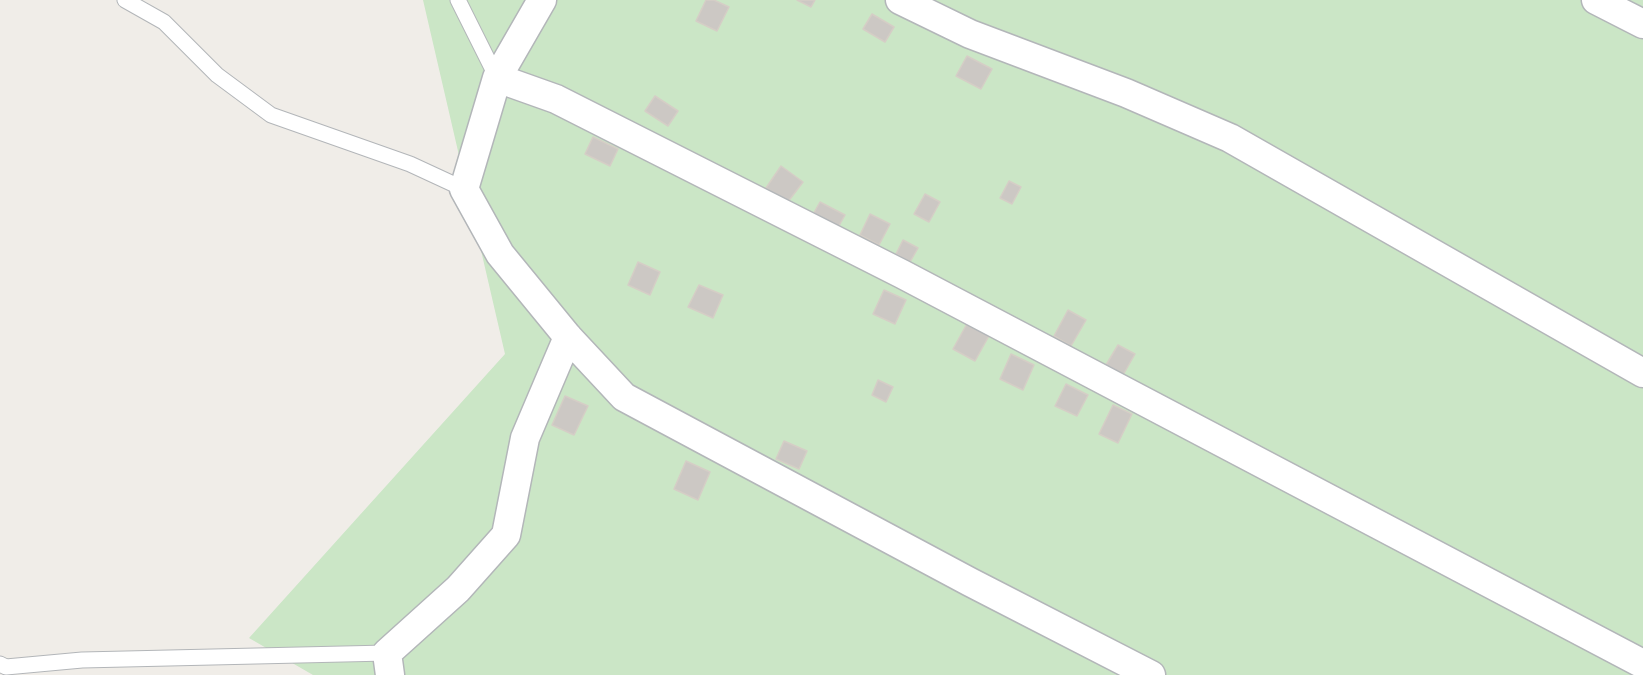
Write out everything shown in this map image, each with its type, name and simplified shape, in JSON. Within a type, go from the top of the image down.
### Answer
[{"type":"street","points":[[543,0],[497,78],[464,189],[500,254],[568,337],[624,397],[970,582],[1151,675]]},
{"type":"street","points":[[900,0],[970,34],[1126,93],[1230,138],[1643,373]]},
{"type":"street","points":[[1596,0],[1643,24]]},
{"type":"street","points":[[497,78],[556,99],[902,274],[1643,664]]},
{"type":"street","points":[[389,664],[506,535],[525,438],[568,337]]},
{"type":"lane","points":[[125,0],[164,22],[217,75],[272,115],[410,164],[464,189]]},
{"type":"lane","points":[[458,0],[497,78]]},
{"type":"lane","points":[[0,664],[6,667],[82,660],[389,664]]},
{"type":"green space","points":[[423,0],[1643,0],[1643,675],[313,675],[249,638],[505,354]]},
{"type":"building","points":[[706,0],[714,0],[729,7],[717,31],[696,21]]},
{"type":"building","points":[[797,0],[815,0],[811,7]]},
{"type":"building","points":[[872,14],[894,27],[885,42],[863,29]]},
{"type":"building","points":[[967,56],[992,69],[981,89],[956,76]]},
{"type":"building","points":[[655,96],[678,111],[668,126],[645,111]]},
{"type":"building","points":[[593,137],[618,149],[610,166],[585,154]]},
{"type":"building","points":[[781,166],[803,182],[787,203],[766,188]]},
{"type":"building","points":[[1009,181],[1021,187],[1012,204],[1000,198]]},
{"type":"building","points":[[925,194],[940,202],[929,222],[914,214]]},
{"type":"building","points":[[820,202],[845,215],[836,231],[811,218]]},
{"type":"building","points":[[870,214],[890,224],[879,245],[860,235]]},
{"type":"building","points":[[903,240],[918,248],[910,262],[896,254]]},
{"type":"building","points":[[638,262],[660,272],[650,295],[628,285]]},
{"type":"building","points":[[699,285],[723,295],[713,318],[688,307]]},
{"type":"building","points":[[884,290],[906,300],[895,324],[873,314]]},
{"type":"building","points":[[1068,310],[1086,320],[1071,346],[1054,336]]},
{"type":"building","points":[[968,322],[990,334],[975,361],[953,349]]},
{"type":"building","points":[[1118,345],[1135,354],[1123,375],[1106,365]]},
{"type":"building","points":[[1011,354],[1034,365],[1023,390],[1000,379]]},
{"type":"building","points":[[878,380],[893,387],[886,402],[872,395]]},
{"type":"building","points":[[1066,384],[1088,395],[1077,416],[1055,406]]},
{"type":"building","points":[[565,396],[588,406],[574,435],[552,425]]},
{"type":"building","points":[[1113,405],[1132,414],[1118,443],[1099,434]]},
{"type":"building","points":[[784,441],[807,451],[799,469],[776,459]]},
{"type":"building","points":[[686,461],[710,472],[698,500],[674,489]]}]
